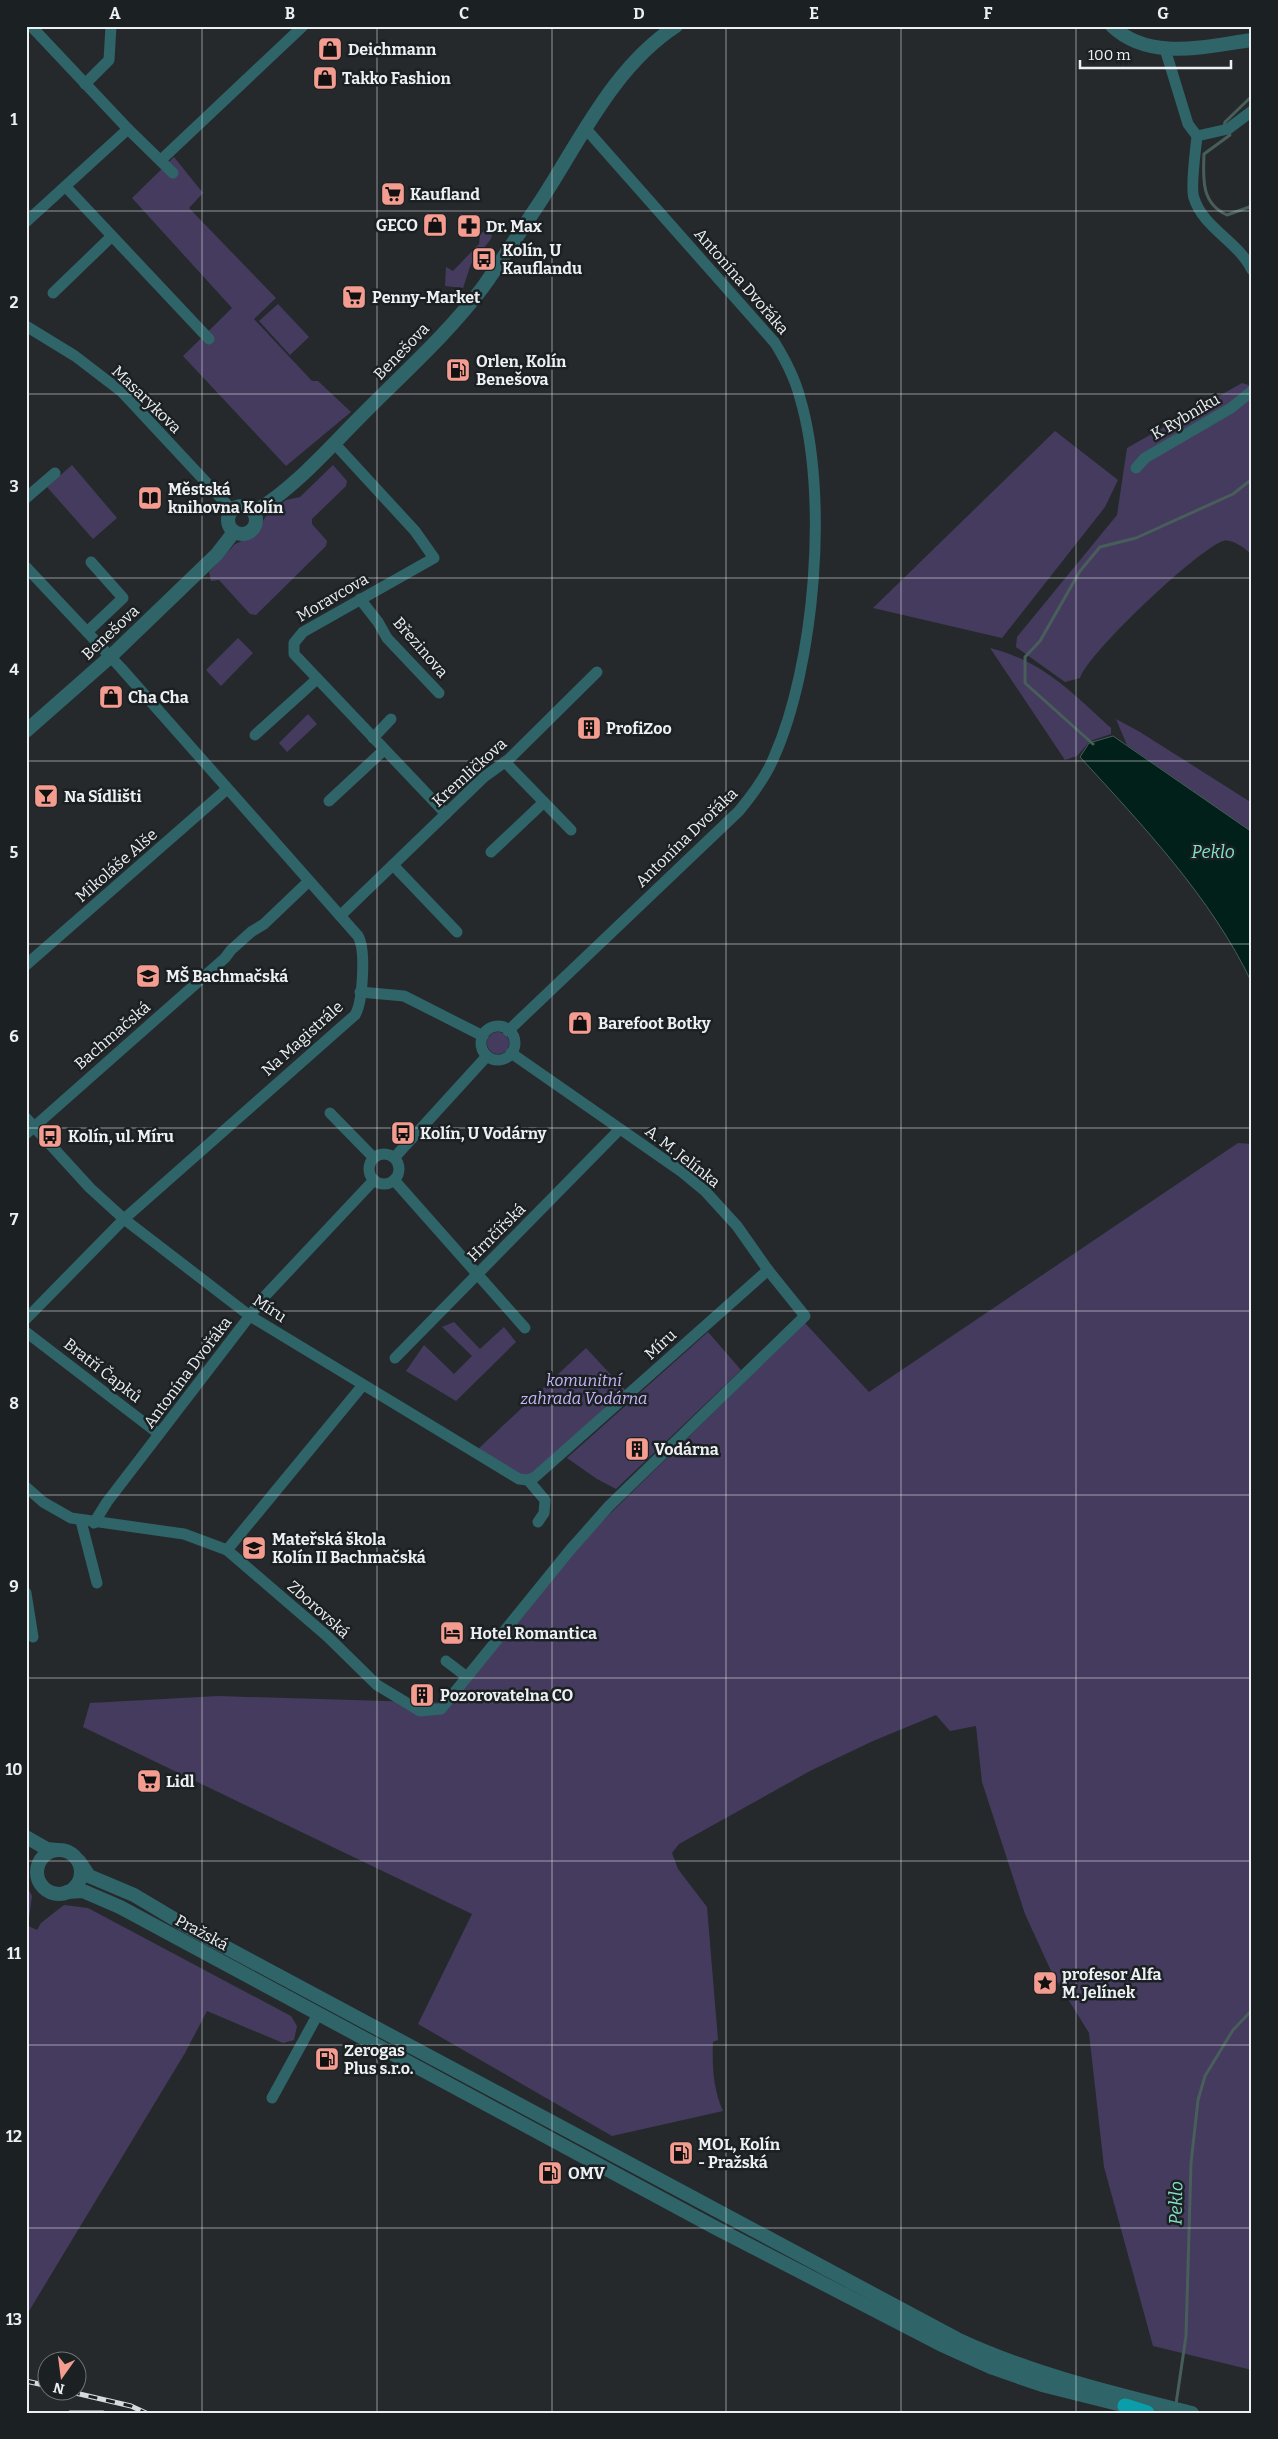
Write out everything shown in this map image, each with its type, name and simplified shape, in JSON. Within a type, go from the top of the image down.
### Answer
[{"type":"main road","points":[[1125,2406],[1147,2413]]},
{"type":"street","points":[[31,26],[128,129],[173,173]]},
{"type":"street","points":[[85,84],[109,60],[111,26]]},
{"type":"street","points":[[161,160],[303,26]]},
{"type":"street","name":"Benešova","points":[[254,512],[273,500],[334,443],[435,342],[482,287],[567,161],[600,105],[632,65],[676,26]]},
{"type":"street","points":[[1112,26],[1133,40],[1166,49],[1192,48],[1252,40]]},
{"type":"street","points":[[1166,49],[1188,124],[1197,136],[1193,197],[1205,217],[1248,260],[1252,270]]},
{"type":"street","points":[[1197,136],[1226,130],[1252,111]]},
{"type":"street","points":[[26,222],[128,129]]},
{"type":"street","name":"Antonína Dvořáka","points":[[508,1030],[749,799],[762,781],[780,741],[795,691],[808,627],[814,572],[814,492],[810,448],[801,399],[791,370],[775,343],[586,129]]},
{"type":"street","points":[[66,187],[209,340]]},
{"type":"street","points":[[53,293],[112,236]]},
{"type":"street","name":"Masarykova","points":[[26,326],[75,356],[122,392],[232,510]]},
{"type":"street","name":"K Rybníku","points":[[1136,468],[1145,458],[1231,408],[1252,391]]},
{"type":"street","name":"Moravcova","points":[[334,443],[415,531],[434,558],[297,636],[294,643],[294,654],[446,814]]},
{"type":"street","points":[[26,498],[55,473]]},
{"type":"street","points":[[244,506],[254,512],[256,520],[252,531],[241,535],[234,532],[228,521],[232,510],[244,506]]},
{"type":"street","name":"Benešova","points":[[26,731],[110,658],[217,554],[234,532]]},
{"type":"street","points":[[87,632],[123,598],[91,562]]},
{"type":"street","name":"Na Magistrále","points":[[26,567],[87,632],[227,789],[358,936],[363,945],[359,1006],[356,1015],[124,1218],[26,1319]]},
{"type":"street","name":"Březinova","points":[[360,599],[378,622],[387,638],[439,693]]},
{"type":"street","name":"Kremličkova","points":[[340,916],[484,777],[505,762],[597,672]]},
{"type":"street","points":[[255,735],[318,679]]},
{"type":"street","points":[[373,738],[391,720]]},
{"type":"street","points":[[329,801],[384,750]]},
{"type":"street","points":[[505,762],[571,830]]},
{"type":"street","name":"Mikoláše Alše","points":[[26,966],[227,789]]},
{"type":"street","points":[[491,852],[544,802]]},
{"type":"street","points":[[393,865],[457,932]]},
{"type":"street","name":"Bachmačská","points":[[29,1126],[225,958],[251,932],[264,924],[309,882]]},
{"type":"street","points":[[360,992],[404,996],[482,1036]]},
{"type":"street","points":[[494,1027],[508,1030],[514,1041],[512,1053],[499,1060],[487,1056],[481,1047],[482,1036],[494,1027]]},
{"type":"street","name":"A. M. Jelínka","points":[[512,1053],[682,1172],[705,1191],[737,1226],[768,1270],[805,1316]]},
{"type":"street","points":[[394,1158],[487,1056]]},
{"type":"street","points":[[330,1113],[374,1158]]},
{"type":"street","name":"Míru","points":[[29,1126],[90,1188],[124,1218],[250,1316],[519,1480],[528,1480],[541,1471],[768,1270]]},
{"type":"street","name":"Hrnčířská","points":[[395,1358],[620,1129]]},
{"type":"street","points":[[394,1158],[382,1154],[374,1158],[369,1169],[374,1180],[381,1184],[394,1180]]},
{"type":"street","points":[[394,1158],[398,1169],[394,1180]]},
{"type":"street","name":"Antonína Dvořáka","points":[[94,1523],[107,1502],[265,1296],[374,1180]]},
{"type":"street","points":[[394,1180],[525,1328]]},
{"type":"street","name":"Zborovská","points":[[26,1487],[43,1502],[71,1518],[94,1523],[154,1528],[184,1534],[227,1550],[326,1636],[377,1685],[420,1711],[441,1709],[570,1550],[609,1506],[805,1316]]},
{"type":"street","name":"Bratří Čapků","points":[[26,1332],[159,1434]]},
{"type":"street","points":[[227,1550],[363,1385]]},
{"type":"street","points":[[528,1480],[544,1500],[544,1513],[538,1522]]},
{"type":"street","points":[[81,1521],[96,1582]]},
{"type":"street","points":[[26,1593],[33,1637]]},
{"type":"street","points":[[446,1661],[467,1677]]},
{"type":"street","points":[[26,1837],[47,1849],[68,1852],[79,1861],[88,1876],[134,1895],[186,1926],[957,2339],[1012,2363],[1048,2375],[1159,2409],[1192,2413]]},
{"type":"street","points":[[38,1878],[40,1861],[46,1854],[57,1850]]},
{"type":"street","points":[[26,1863],[34,1868],[38,1878],[50,1891],[66,1892],[74,1888],[80,1879],[79,1861]]},
{"type":"street","name":"Pražská","points":[[66,1892],[83,1891],[102,1898],[714,2227],[940,2344],[993,2368],[1042,2385],[1125,2406],[1159,2409]]},
{"type":"street","points":[[272,2098],[318,2014]]},
{"type":"green space","points":[[174,157],[203,193],[189,208],[276,298],[254,319],[312,381],[318,381],[351,412],[286,466],[183,356],[232,308],[132,198]]},
{"type":"green space","points":[[485,230],[492,235],[491,239],[471,264],[463,288],[445,286],[446,267],[453,271],[479,244],[480,235]]},
{"type":"green space","points":[[278,304],[309,337],[290,355],[259,321]]},
{"type":"green space","points":[[1242,383],[1252,386],[1252,555],[1243,547],[1227,540],[1210,548],[1168,582],[1122,626],[1087,665],[1080,678],[1065,682],[1016,647],[1017,637],[1117,515],[1127,448]]},
{"type":"green space","points":[[1055,431],[1118,480],[1105,507],[1002,638],[873,608]]},
{"type":"green space","points":[[72,465],[117,518],[93,539],[47,487]]},
{"type":"green space","points":[[333,465],[347,481],[346,486],[312,519],[312,524],[327,541],[326,546],[256,615],[250,614],[219,580],[211,581],[209,572],[235,544],[255,535],[266,516],[286,500],[300,497]]},
{"type":"green space","points":[[238,638],[253,653],[221,686],[206,670]]},
{"type":"green space","points":[[990,648],[1026,661],[1056,680],[1111,728],[1111,734],[1090,741],[1077,756],[1065,760]]},
{"type":"green space","points":[[308,714],[317,724],[287,752],[279,743]]},
{"type":"green space","points":[[1116,719],[1140,732],[1252,803],[1252,832],[1127,745]]},
{"type":"green space","points":[[498,1032],[506,1035],[509,1043],[506,1051],[498,1054],[490,1051],[487,1043],[490,1035]]},
{"type":"green space","points":[[1238,1143],[1252,1144],[1252,2370],[1153,2346],[1104,2167],[1089,2033],[1052,1973],[1025,1914],[982,1782],[976,1726],[950,1731],[936,1715],[873,1741],[810,1771],[679,1844],[672,1853],[678,1869],[707,1907],[718,2040],[713,2042],[713,2068],[715,2086],[723,2111],[612,2136],[418,2024],[472,1914],[83,1727],[90,1703],[218,1696],[451,1703],[572,1551],[805,1323],[869,1392]]},
{"type":"green space","points":[[454,1322],[480,1349],[504,1327],[516,1342],[456,1401],[406,1371],[424,1345],[454,1374],[472,1356],[442,1327]]},
{"type":"green space","points":[[708,1332],[741,1370],[616,1489],[597,1479],[567,1458]]},
{"type":"green space","name":"komunitní zahrada Vodárna","points":[[586,1348],[626,1391],[528,1477],[519,1476],[477,1450]]},
{"type":"green space","points":[[26,1884],[32,1896],[28,1926],[37,1930],[41,1923],[64,1905],[88,1908],[291,2016],[297,2026],[294,2040],[283,2043],[207,2011],[185,2053],[26,2316]]},
{"type":"water","name":"Peklo","points":[[1113,736],[1252,832],[1252,983],[1217,921],[1196,892],[1128,809],[1080,757],[1089,743]]},
{"type":"waterway","name":"Peklo","points":[[1224,127],[1225,122],[1252,96]]},
{"type":"waterway","name":"Peklo","points":[[1228,132],[1230,135],[1204,154],[1205,189],[1212,204],[1227,215],[1252,206]]},
{"type":"waterway","name":"Peklo","points":[[1093,744],[1025,683],[1025,657],[1040,641],[1080,571],[1100,547],[1136,538],[1233,494],[1252,479]]},
{"type":"waterway","name":"Peklo","points":[[1176,2404],[1186,2336],[1191,2163],[1198,2100],[1205,2076],[1233,2030],[1252,2010]]},
{"type":"railway","points":[[26,2381],[38,2384]]},
{"type":"railway","points":[[88,2396],[131,2406],[146,2413]]},
{"type":"railway","points":[[70,2413],[103,2413]]},
{"type":"place","name":"Deichmann","points":[[330,49]]},
{"type":"place","name":"Takko Fashion","points":[[325,78]]},
{"type":"place","name":"Kaufland","points":[[393,194]]},
{"type":"place","name":"GECO","points":[[435,225]]},
{"type":"place","name":"Dr. Max","points":[[469,226]]},
{"type":"place","name":"Kolín, U Kauflandu","points":[[484,259]]},
{"type":"place","name":"Penny-Market","points":[[354,297]]},
{"type":"place","name":"Orlen, Kolín Benešova","points":[[458,370]]},
{"type":"place","name":"Městská knihovna Kolín","points":[[150,498]]},
{"type":"place","name":"Cha Cha","points":[[111,697]]},
{"type":"place","name":"ProfiZoo","points":[[589,728]]},
{"type":"place","name":"Na Sídlišti","points":[[46,796]]},
{"type":"place","name":"MŠ Bachmačská","points":[[148,976]]},
{"type":"place","name":"Barefoot Botky","points":[[580,1023]]},
{"type":"place","name":"Kolín, U Vodárny","points":[[403,1133]]},
{"type":"place","name":"Kolín, ul. Míru","points":[[50,1136]]},
{"type":"place","name":"Vodárna","points":[[637,1449]]},
{"type":"place","name":"Mateřská škola Kolín II Bachmačská","points":[[254,1548]]},
{"type":"place","name":"Hotel Romantica","points":[[452,1633]]},
{"type":"place","name":"Pozorovatelna CO","points":[[422,1695]]},
{"type":"place","name":"Lidl","points":[[149,1781]]},
{"type":"place","name":"profesor Alfa M. Jelínek","points":[[1045,1983]]},
{"type":"place","name":"Zerogas Plus s.r.o.","points":[[327,2059]]},
{"type":"place","name":"MOL, Kolín - Pražská","points":[[681,2153]]},
{"type":"place","name":"OMV","points":[[550,2173]]}]
